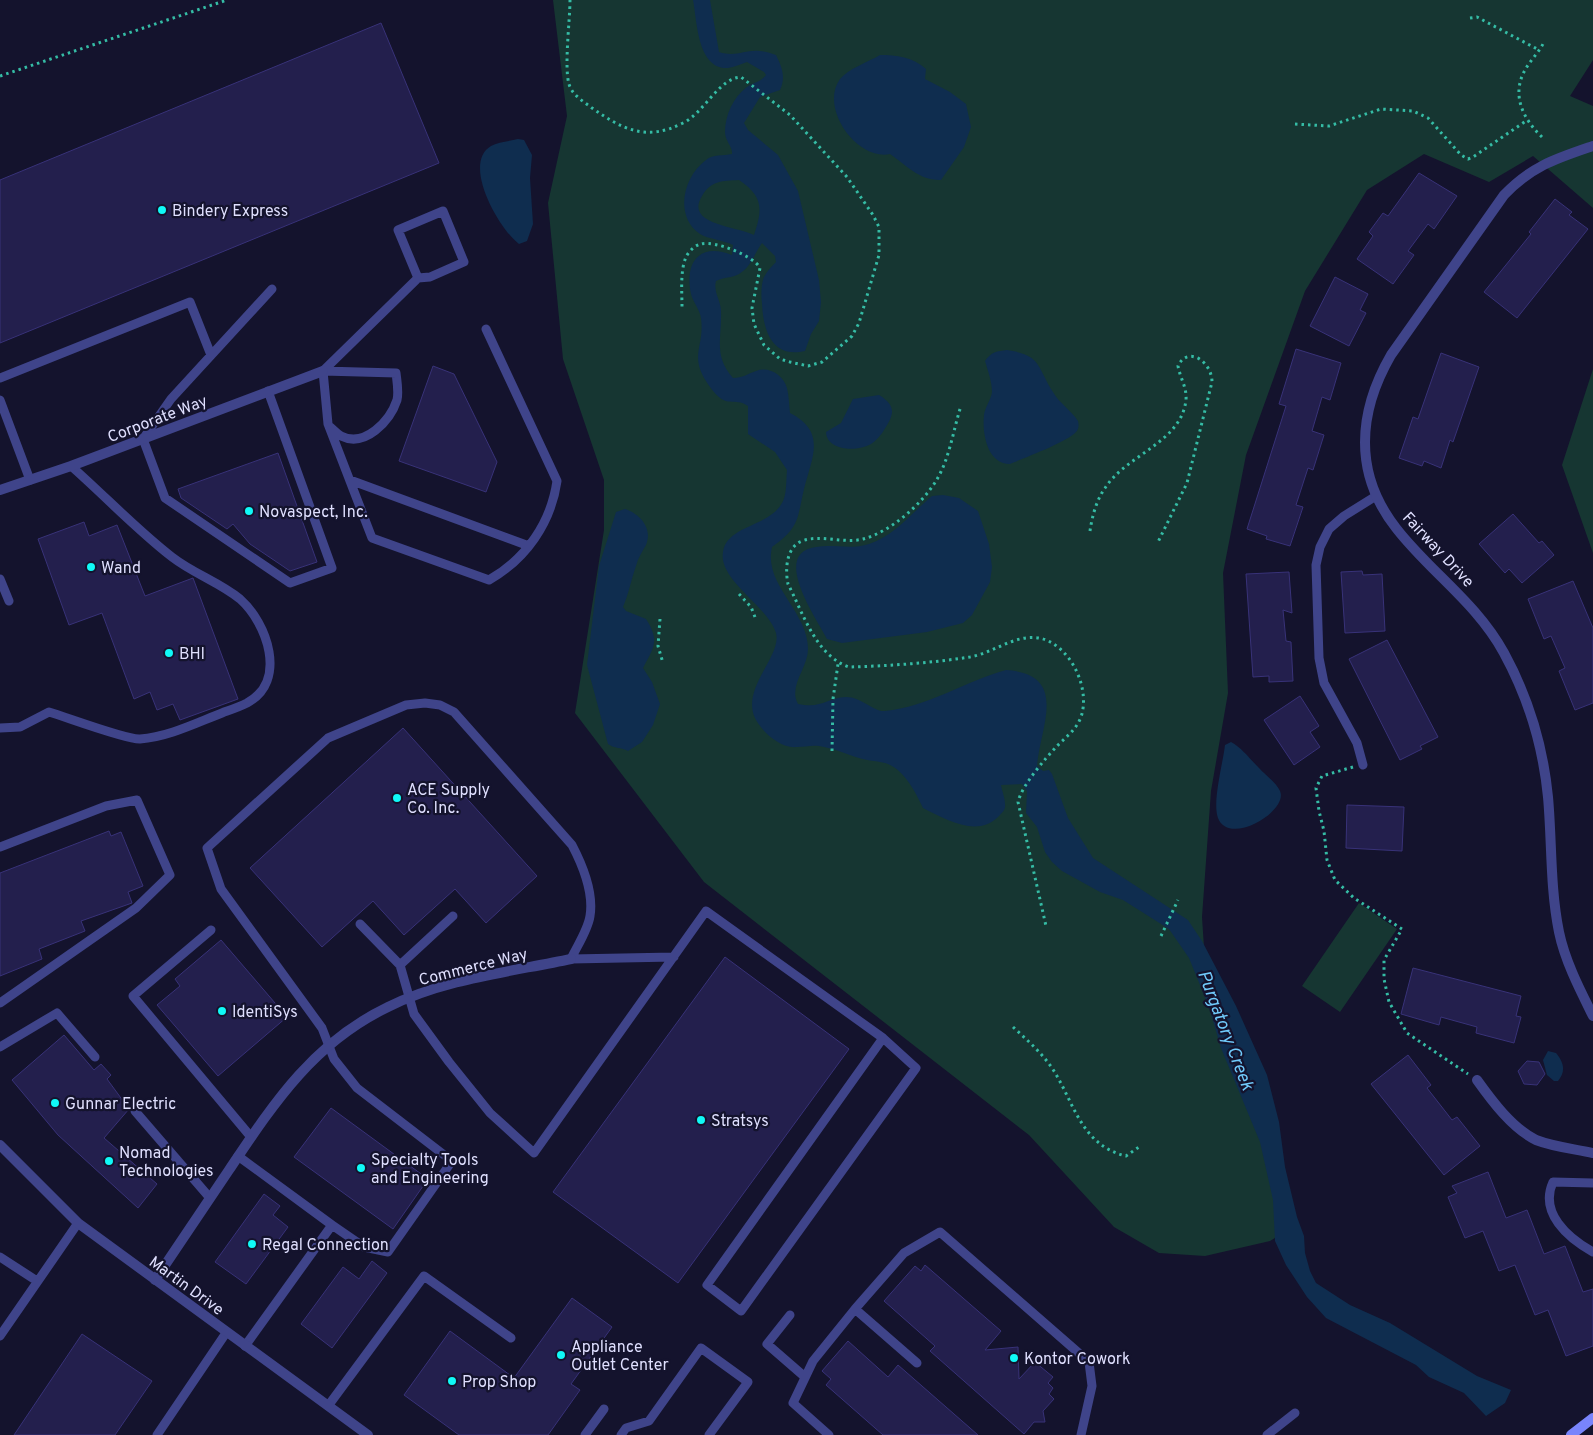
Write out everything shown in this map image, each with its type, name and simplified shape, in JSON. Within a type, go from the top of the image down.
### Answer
[{"type":"main road","points":[[1572,1435],[1593,1418]]},
{"type":"street","name":"Fairway Drive","points":[[1593,146],[1549,162],[1525,174],[1493,209],[1391,355],[1372,392],[1365,431],[1366,463],[1376,496],[1396,528],[1476,611],[1504,652],[1526,698],[1540,745],[1548,795],[1559,933],[1570,966],[1593,1016]]},
{"type":"street","name":"Corporate Way","points":[[0,490],[71,466],[323,370]]},
{"type":"street","name":"Commerce Way","points":[[155,1280],[275,1101],[307,1064],[344,1032],[388,1006],[444,987],[571,959]]},
{"type":"street","points":[[1477,1080],[1492,1100],[1523,1132],[1553,1145],[1593,1153]]},
{"type":"street","name":"Martin Drive","points":[[0,1146],[78,1222],[226,1333],[368,1435]]},
{"type":"lane","points":[[323,370],[418,278],[430,277],[464,262],[443,212],[398,230],[418,278]]},
{"type":"lane","points":[[268,391],[332,568],[290,583],[165,498],[143,439],[171,399],[272,289]]},
{"type":"lane","points":[[0,378],[190,302],[211,355]]},
{"type":"lane","points":[[323,370],[328,424],[372,538],[489,580],[504,572],[529,546],[545,522],[554,502],[557,481],[486,329]]},
{"type":"lane","points":[[323,370],[396,373],[398,385],[397,399],[386,420],[377,430],[365,436],[352,439],[340,436],[328,424]]},
{"type":"lane","points":[[0,400],[30,480]]},
{"type":"lane","points":[[0,728],[20,727],[49,712],[137,740],[163,735],[248,703],[259,692],[267,679],[270,664],[269,649],[255,616],[241,600],[218,583],[191,570],[172,557],[71,466]]},
{"type":"lane","points":[[350,480],[529,546]]},
{"type":"lane","points":[[1363,765],[1357,743],[1324,683],[1319,658],[1316,565],[1320,547],[1329,530],[1344,516],[1376,496]]},
{"type":"lane","points":[[0,579],[9,601]]},
{"type":"lane","points":[[238,1156],[364,1247],[388,1252],[452,1161],[357,1088],[334,1059],[322,1028],[221,889],[207,848],[328,738],[406,705],[425,703],[440,705],[454,712],[572,845],[580,860],[590,899],[590,917],[571,959],[674,957]]},
{"type":"lane","points":[[0,847],[106,806],[137,800],[170,875],[136,908],[0,1003]]},
{"type":"lane","points":[[360,924],[400,965],[411,998],[414,1014],[454,1069],[490,1113],[534,1153],[706,911],[883,1038],[916,1068],[741,1311],[707,1285],[883,1038]]},
{"type":"lane","points":[[400,965],[454,916]]},
{"type":"lane","points":[[211,930],[133,996],[251,1137]]},
{"type":"lane","points":[[0,1047],[57,1013],[95,1057]]},
{"type":"lane","points":[[134,1111],[210,1198]]},
{"type":"lane","points":[[1593,1183],[1554,1182],[1549,1193],[1552,1210],[1566,1234],[1593,1252]]},
{"type":"lane","points":[[0,1336],[4,1322],[37,1282],[78,1222]]},
{"type":"lane","points":[[245,1346],[332,1225]]},
{"type":"lane","points":[[829,1435],[793,1403],[813,1361],[904,1253],[940,1232],[1089,1362],[1092,1386],[1081,1435]]},
{"type":"lane","points":[[0,1257],[37,1282]]},
{"type":"lane","points":[[328,1406],[424,1276],[511,1338]]},
{"type":"lane","points":[[855,1309],[917,1363]]},
{"type":"lane","points":[[790,1315],[767,1344],[805,1376]]},
{"type":"lane","points":[[157,1435],[226,1333]]},
{"type":"lane","points":[[621,1435],[626,1428],[649,1421],[701,1348],[748,1382],[709,1435]]},
{"type":"lane","points":[[585,1435],[604,1409]]},
{"type":"lane","points":[[1267,1435],[1295,1413]]},
{"type":"path","points":[[0,76],[102,44],[228,0]]},
{"type":"path","points":[[570,0],[569,84],[580,99],[625,129],[652,132],[682,124],[695,116],[728,80],[741,77],[790,115],[847,176],[862,196],[878,227],[879,255],[867,301],[852,336],[822,362],[808,366],[780,359],[772,353],[758,336],[752,308],[760,268],[754,260],[730,249],[711,244],[700,244],[692,249],[683,267],[682,307]]},
{"type":"path","points":[[1470,18],[1477,17],[1539,50]]},
{"type":"path","points":[[1542,137],[1526,121],[1520,99],[1521,81],[1525,70],[1543,44]]},
{"type":"path","points":[[1295,124],[1329,126],[1381,109],[1413,111],[1428,118],[1461,155],[1468,158],[1473,157],[1526,121]]},
{"type":"path","points":[[1090,531],[1099,498],[1105,487],[1138,455],[1165,438],[1176,426],[1183,412],[1186,398],[1178,366],[1181,361],[1194,357],[1208,365],[1212,373],[1212,382],[1187,483],[1157,544]]},
{"type":"path","points":[[960,409],[942,469],[936,481],[923,496],[897,521],[875,534],[861,539],[839,541],[815,539],[801,541],[792,550],[787,562],[788,584],[822,649],[838,664],[849,667],[970,657],[1023,638],[1039,638],[1055,644],[1067,656],[1076,670],[1083,704],[1081,718],[1073,731],[1055,748],[1023,789],[1018,802],[1046,926]]},
{"type":"path","points":[[739,594],[751,607],[755,617]]},
{"type":"path","points":[[660,619],[658,646],[663,663]]},
{"type":"path","points":[[832,751],[833,698],[838,664]]},
{"type":"path","points":[[1363,765],[1322,776],[1316,788],[1328,860],[1335,880],[1354,898],[1402,929],[1384,960],[1384,979],[1389,1002],[1407,1033],[1477,1080]]},
{"type":"path","points":[[1161,936],[1178,900]]},
{"type":"path","points":[[1012,1027],[1037,1048],[1048,1062],[1074,1112],[1100,1143],[1114,1153],[1126,1156],[1139,1147]]},
{"type":"green space","points":[[553,0],[1593,0],[1593,60],[1570,96],[1593,106],[1593,208],[1533,156],[1489,182],[1424,154],[1367,190],[1305,291],[1246,455],[1223,573],[1228,693],[1211,791],[1202,917],[1205,963],[1291,1228],[1270,1241],[1205,1256],[1159,1253],[1114,1227],[1029,1135],[704,882],[575,713],[604,530],[604,480],[563,359],[548,203],[567,116]]},
{"type":"green space","points":[[1593,369],[1593,553],[1562,465]]},
{"type":"green space","points":[[1359,903],[1397,929],[1340,1012],[1302,986]]},
{"type":"water","name":"Purgatory Creek","points":[[693,0],[710,0],[719,52],[733,54],[758,51],[776,55],[778,59],[783,76],[780,90],[760,97],[744,123],[748,130],[778,155],[798,191],[819,280],[821,302],[819,321],[811,334],[805,351],[794,352],[784,351],[777,346],[767,332],[764,323],[761,297],[762,283],[764,277],[776,262],[775,256],[762,243],[743,271],[716,281],[715,285],[721,311],[721,354],[727,370],[733,378],[742,377],[761,370],[770,371],[779,376],[787,388],[790,413],[802,420],[809,428],[813,437],[813,456],[796,522],[788,534],[772,547],[771,561],[779,586],[801,622],[806,635],[807,656],[795,690],[798,704],[813,705],[846,697],[857,699],[876,709],[885,711],[901,709],[931,699],[1006,670],[1026,674],[1038,681],[1045,692],[1047,705],[1037,766],[1043,771],[1049,770],[1052,774],[1068,818],[1093,858],[1188,920],[1202,941],[1236,1006],[1267,1075],[1279,1122],[1285,1167],[1297,1217],[1304,1236],[1305,1253],[1310,1271],[1316,1283],[1350,1305],[1390,1323],[1477,1376],[1511,1390],[1505,1403],[1486,1416],[1464,1393],[1429,1377],[1416,1365],[1326,1318],[1307,1297],[1286,1265],[1275,1241],[1273,1200],[1260,1142],[1221,1048],[1209,1007],[1189,958],[1169,929],[1123,900],[1100,892],[1062,871],[1052,862],[1045,852],[1037,827],[1026,813],[1027,791],[1022,784],[1001,785],[1005,799],[1005,808],[990,823],[981,826],[961,824],[923,808],[905,777],[894,767],[824,747],[791,747],[785,745],[767,734],[755,718],[752,707],[753,695],[773,652],[776,633],[764,613],[728,573],[723,552],[726,543],[732,536],[776,511],[785,496],[787,470],[775,452],[748,434],[748,406],[743,403],[721,399],[710,387],[699,367],[698,352],[702,329],[701,318],[693,300],[689,283],[692,264],[703,253],[711,251],[732,255],[733,245],[700,234],[692,226],[684,207],[687,186],[698,167],[712,157],[732,154],[725,132],[728,113],[734,101],[742,91],[766,75],[747,62],[728,68],[718,66],[710,61],[700,42]],"holes":[[[739,180],[757,198],[760,210],[754,235],[715,223],[706,219],[700,213],[698,206],[702,196],[713,184]]]},
{"type":"water","points":[[880,55],[898,56],[916,62],[926,69],[925,79],[950,92],[966,104],[971,127],[964,147],[941,180],[933,180],[920,175],[890,154],[878,154],[865,149],[854,141],[838,117],[834,104],[835,91],[840,79],[853,69]]},
{"type":"water","points":[[518,139],[524,140],[532,155],[530,178],[533,224],[527,241],[519,244],[511,237],[494,212],[482,181],[480,167],[483,155],[491,146]]},
{"type":"water","points":[[1007,350],[1027,355],[1033,359],[1041,369],[1056,396],[1075,417],[1079,425],[1076,432],[1064,440],[1010,464],[1002,463],[991,453],[984,430],[985,412],[992,392],[991,380],[985,361],[994,352]]},
{"type":"water","points":[[879,395],[889,403],[892,415],[877,440],[865,447],[851,449],[831,443],[826,432],[841,423],[853,399]]},
{"type":"water","points":[[943,495],[959,498],[978,511],[989,544],[992,567],[990,582],[972,615],[963,623],[927,632],[842,643],[827,639],[800,588],[797,561],[803,552],[816,547],[856,547],[869,544],[895,530],[932,496]]},
{"type":"water","points":[[625,509],[636,514],[644,522],[648,539],[637,563],[623,607],[626,611],[646,619],[653,633],[654,644],[643,668],[652,682],[660,704],[653,725],[642,742],[628,751],[608,744],[587,665],[599,566],[616,512]]},
{"type":"water","points":[[1231,742],[1242,750],[1280,791],[1280,799],[1276,808],[1267,816],[1256,823],[1234,829],[1224,826],[1218,818],[1216,811],[1225,745]]},
{"type":"water","points":[[1548,1051],[1556,1053],[1561,1060],[1563,1070],[1558,1081],[1554,1081],[1547,1075],[1543,1060]]},
{"type":"building","name":"Bindery Express","points":[[381,23],[439,163],[0,343],[0,180]]},
{"type":"building","points":[[1419,173],[1457,196],[1434,229],[1428,224],[1408,251],[1414,255],[1393,284],[1357,259],[1373,236],[1369,232],[1383,213],[1388,216]]},
{"type":"building","points":[[1555,199],[1572,212],[1569,215],[1588,229],[1517,318],[1484,292],[1531,234],[1529,232]]},
{"type":"building","points":[[1335,277],[1368,294],[1360,310],[1366,313],[1349,346],[1310,326]]},
{"type":"building","points":[[1296,349],[1341,363],[1330,400],[1322,397],[1312,431],[1324,435],[1313,470],[1308,468],[1296,505],[1303,507],[1290,546],[1266,539],[1267,536],[1247,529],[1286,406],[1279,404]]},
{"type":"building","points":[[1441,353],[1479,367],[1453,442],[1450,440],[1441,468],[1424,461],[1422,466],[1399,458],[1413,417],[1418,419]]},
{"type":"building","points":[[433,366],[454,374],[497,462],[486,492],[399,461]]},
{"type":"building","name":"Novaspect, Inc.","points":[[278,453],[317,562],[290,571],[250,544],[233,524],[227,529],[181,498],[178,489]]},
{"type":"building","points":[[1513,514],[1539,543],[1542,541],[1554,555],[1522,583],[1509,569],[1505,573],[1479,544]]},
{"type":"building","name":"BHI","points":[[84,522],[89,536],[117,525],[145,596],[193,578],[238,699],[180,720],[173,704],[157,710],[150,692],[134,699],[102,613],[69,625],[38,539]]},
{"type":"building","points":[[1362,571],[1363,575],[1382,574],[1385,631],[1345,633],[1341,572]]},
{"type":"building","points":[[1289,572],[1292,613],[1283,610],[1286,641],[1291,642],[1293,681],[1269,682],[1269,676],[1253,677],[1246,574]]},
{"type":"building","points":[[1573,581],[1593,628],[1593,703],[1575,710],[1559,671],[1565,668],[1551,636],[1544,639],[1528,599]]},
{"type":"building","points":[[1387,640],[1438,737],[1420,746],[1422,749],[1400,760],[1349,659]]},
{"type":"building","points":[[1300,696],[1319,726],[1310,732],[1320,747],[1294,765],[1264,720]]},
{"type":"building","name":"ACE Supply Co. Inc.","points":[[403,728],[537,876],[486,923],[455,889],[404,935],[373,901],[322,947],[250,868]]},
{"type":"building","points":[[1347,805],[1404,807],[1402,851],[1346,848]]},
{"type":"building","points":[[109,831],[111,836],[121,832],[143,886],[128,892],[132,903],[81,921],[85,931],[39,949],[42,959],[0,976],[0,873]]},
{"type":"building","name":"IdentiSys","points":[[221,940],[287,1017],[218,1076],[157,1005],[180,986],[175,979]]},
{"type":"building","name":"Stratsys","points":[[725,957],[849,1049],[678,1283],[553,1192]]},
{"type":"building","points":[[1413,968],[1521,996],[1516,1016],[1521,1017],[1514,1043],[1476,1033],[1477,1027],[1441,1017],[1439,1025],[1401,1014]]},
{"type":"building","points":[[64,1035],[94,1070],[101,1064],[111,1075],[107,1079],[129,1109],[104,1138],[157,1184],[138,1208],[58,1135],[12,1080]]},
{"type":"building","points":[[1408,1055],[1431,1085],[1427,1088],[1452,1120],[1457,1117],[1480,1146],[1444,1175],[1371,1084]]},
{"type":"building","points":[[1527,1061],[1539,1062],[1545,1074],[1537,1085],[1524,1084],[1518,1071]]},
{"type":"building","name":"Specialty Tools and Engineering","points":[[331,1108],[428,1179],[393,1229],[294,1157]]},
{"type":"building","points":[[1488,1172],[1506,1218],[1527,1210],[1544,1254],[1565,1246],[1583,1292],[1593,1289],[1593,1346],[1566,1356],[1548,1310],[1535,1315],[1515,1265],[1499,1271],[1483,1231],[1465,1238],[1448,1197],[1457,1193],[1452,1186]]},
{"type":"building","name":"Regal Connection","points":[[264,1194],[280,1206],[273,1215],[288,1227],[246,1284],[215,1262]]},
{"type":"building","points":[[372,1261],[387,1273],[332,1348],[301,1324],[343,1267],[359,1279]]},
{"type":"building","points":[[925,1265],[1001,1331],[985,1350],[1018,1347],[1019,1379],[1035,1362],[1053,1377],[1048,1383],[1053,1388],[1049,1394],[1054,1399],[1043,1411],[1045,1422],[1034,1422],[1024,1434],[930,1351],[935,1346],[884,1301],[915,1266],[921,1271]]},
{"type":"building","points":[[572,1298],[612,1327],[571,1384],[580,1390],[548,1435],[459,1435],[404,1395],[450,1331],[514,1378]]},
{"type":"building","points":[[82,1334],[152,1381],[115,1435],[14,1435]]},
{"type":"building","points":[[848,1341],[888,1377],[898,1365],[978,1435],[883,1435],[826,1385],[831,1379],[822,1371]]},
{"type":"place","name":"Bindery Express","points":[[162,210]]},
{"type":"place","name":"Novaspect, Inc.","points":[[249,511]]},
{"type":"place","name":"Wand","points":[[91,567]]},
{"type":"place","name":"BHI","points":[[169,653]]},
{"type":"place","name":"ACE Supply Co. Inc.","points":[[397,798]]},
{"type":"place","name":"IdentiSys","points":[[222,1011]]},
{"type":"place","name":"Gunnar Electric","points":[[55,1103]]},
{"type":"place","name":"Stratsys","points":[[701,1120]]},
{"type":"place","name":"Nomad Technologies","points":[[109,1161]]},
{"type":"place","name":"Specialty Tools and Engineering","points":[[361,1168]]},
{"type":"place","name":"Regal Connection","points":[[252,1244]]},
{"type":"place","name":"Appliance Outlet Center","points":[[561,1355]]},
{"type":"place","name":"Kontor Cowork","points":[[1014,1358]]},
{"type":"place","name":"Prop Shop","points":[[452,1381]]}]
